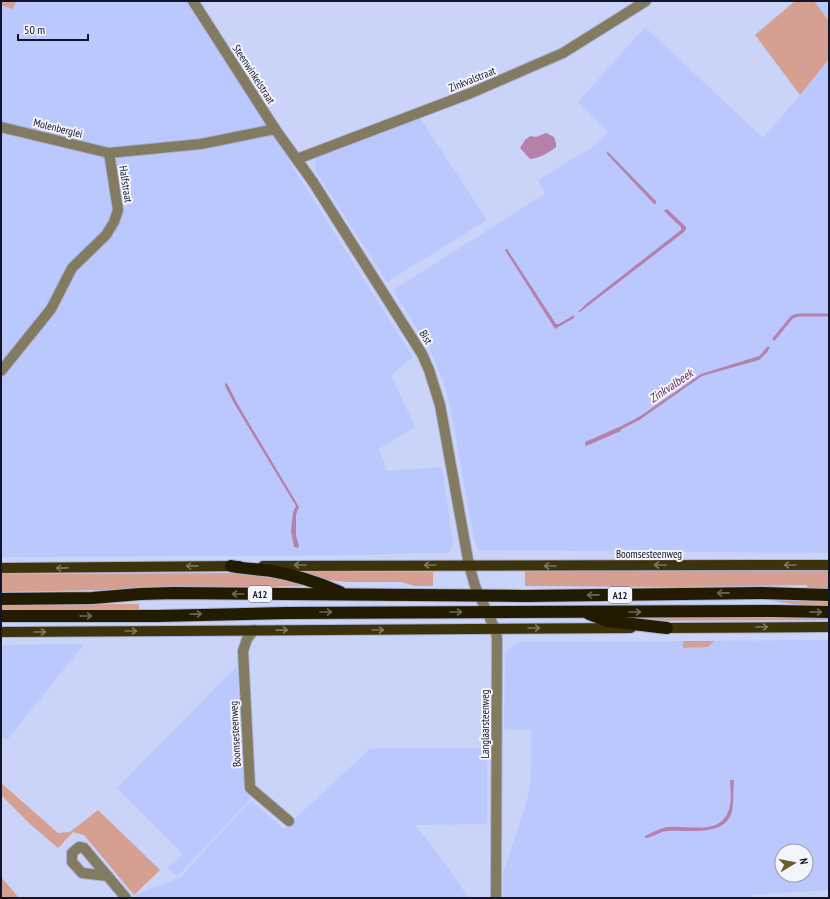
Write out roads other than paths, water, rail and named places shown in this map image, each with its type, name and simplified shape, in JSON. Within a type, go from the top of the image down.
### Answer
[{"type":"highway","points":[[232,566],[244,569],[271,571],[323,584],[347,594]]},
{"type":"highway","name":"A12","points":[[1,599],[108,598],[140,594],[173,593],[479,595],[762,593],[829,595]]},
{"type":"highway","name":"A12","points":[[1,616],[157,616],[287,612],[829,612]]},
{"type":"highway","points":[[582,612],[607,621],[666,628]]},
{"type":"main road","name":"Boomsesteenweg","points":[[1,568],[469,565],[829,565]]},
{"type":"main road","points":[[1,632],[829,627]]},
{"type":"street","name":"Steenwinkelstraat","points":[[193,1],[275,129],[297,159]]},
{"type":"street","name":"Zinkvalstraat","points":[[297,159],[472,93],[563,53],[646,1]]},
{"type":"street","name":"Molenberglei","points":[[1,127],[109,153]]},
{"type":"street","name":"Halfstraat","points":[[1,371],[52,309],[72,268],[106,235],[114,222],[118,210],[109,153],[201,144],[275,129]]},
{"type":"street","name":"Bist","points":[[297,159],[399,317],[422,354],[429,370],[440,405],[468,555]]},
{"type":"street","name":"Langlaarsteenweg","points":[[468,555],[469,565],[475,586],[495,629],[497,638],[496,898]]},
{"type":"street","name":"Boomsesteenweg","points":[[254,630],[247,639],[243,651],[250,788],[289,821]]},
{"type":"street","points":[[108,876],[126,898]]},
{"type":"waterway","name":"Zinkvalbeek","points":[[774,339],[792,317],[798,315],[829,315]]},
{"type":"waterway","name":"Zinkvalbeek","points":[[764,353],[768,348]]},
{"type":"waterway","name":"Zinkvalbeek","points":[[617,430],[640,418]]}]
